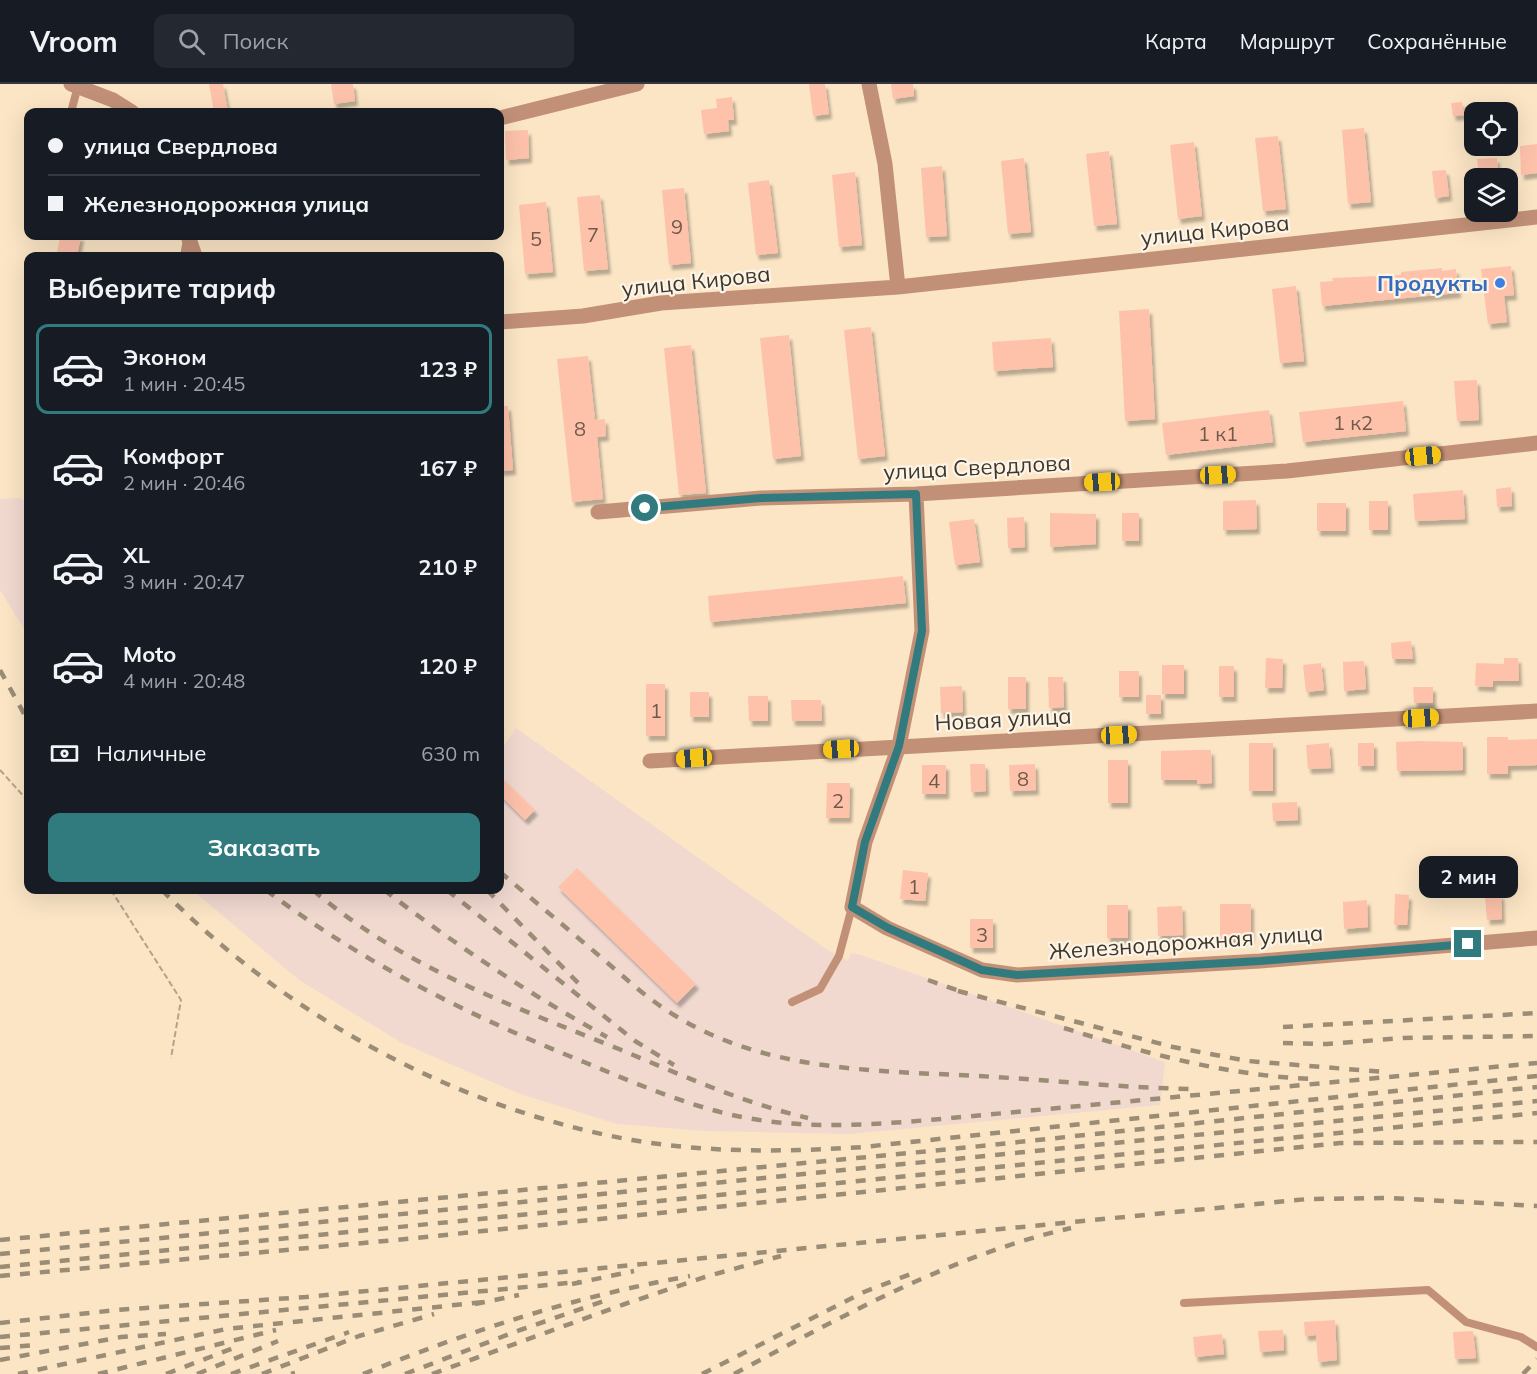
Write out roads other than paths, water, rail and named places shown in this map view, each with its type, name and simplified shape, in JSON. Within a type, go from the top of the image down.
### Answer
[{"type":"street","points":[[504,117],[638,84]]},
{"type":"street","points":[[869,84],[885,164],[897,287]]},
{"type":"street","points":[[75,85],[113,100],[126,108]]},
{"type":"street","name":"улица Кирова","points":[[504,322],[583,316],[662,303],[897,287],[1537,217]]},
{"type":"street","name":"улица Свердлова","points":[[598,512],[761,498],[916,494],[1287,471],[1537,443]]},
{"type":"street","points":[[852,907],[865,842],[899,746],[922,631],[916,494]]},
{"type":"street","name":"Новая улица","points":[[650,761],[1537,711]]},
{"type":"street","name":"Железнодорожная улица","points":[[852,907],[888,928],[982,970],[1017,975],[1260,961],[1537,938]]},
{"type":"lane","points":[[72,108],[75,85]]},
{"type":"lane","points":[[792,1002],[820,989],[839,956],[852,907]]},
{"type":"lane","points":[[1184,1303],[1428,1290],[1466,1322],[1521,1337],[1537,1347]]},
{"type":"railway","points":[[0,670],[24,714]]},
{"type":"railway","points":[[504,875],[634,986],[664,1008],[711,1035],[750,1049],[789,1059],[871,1070],[1193,1089]]},
{"type":"railway","points":[[166,894],[211,936],[263,978],[319,1016],[378,1051],[502,1106],[567,1126],[661,1144],[747,1150],[863,1147],[1537,1076]]},
{"type":"railway","points":[[271,894],[303,917],[380,965],[460,1007],[542,1045],[671,1097],[751,1119],[832,1125],[914,1121],[1537,1063]]},
{"type":"railway","points":[[318,894],[383,941],[421,963],[498,1000],[712,1088],[760,1105],[808,1118]]},
{"type":"railway","points":[[389,894],[492,968],[607,1037]]},
{"type":"railway","points":[[452,894],[635,1041],[674,1065]]},
{"type":"railway","points":[[491,894],[585,990]]},
{"type":"railway","points":[[928,980],[965,993]]},
{"type":"railway","points":[[958,991],[1173,1047],[1248,1061],[1384,1072]]},
{"type":"railway","points":[[1283,1027],[1537,1013]]},
{"type":"railway","points":[[1064,1028],[1187,1062],[1250,1073],[1313,1079]]},
{"type":"railway","points":[[1283,1043],[1327,1044],[1403,1038],[1537,1036]]},
{"type":"railway","points":[[0,1240],[972,1147],[1537,1087]]},
{"type":"railway","points":[[0,1254],[1537,1101]]},
{"type":"railway","points":[[0,1267],[1537,1113]]},
{"type":"railway","points":[[0,1276],[396,1240],[1340,1143],[1537,1142]]},
{"type":"railway","points":[[0,1323],[116,1310],[306,1297],[1308,1199],[1390,1198],[1537,1206]]},
{"type":"railway","points":[[734,1374],[856,1310],[939,1271],[982,1254],[1071,1228]]},
{"type":"railway","points":[[432,1374],[622,1305],[708,1276],[781,1256]]},
{"type":"railway","points":[[572,1284],[634,1271]]},
{"type":"railway","points":[[702,1374],[864,1292],[916,1272]]},
{"type":"railway","points":[[363,1374],[524,1316],[605,1294],[690,1276]]},
{"type":"railway","points":[[0,1337],[579,1282]]},
{"type":"railway","points":[[475,1304],[519,1295]]},
{"type":"railway","points":[[405,1374],[520,1330],[610,1299]]},
{"type":"railway","points":[[18,1374],[226,1329],[484,1302]]},
{"type":"railway","points":[[262,1374],[359,1336],[434,1314]]},
{"type":"railway","points":[[98,1374],[276,1330]]},
{"type":"railway","points":[[231,1374],[349,1332]]},
{"type":"railway","points":[[0,1360],[121,1337],[166,1334]]},
{"type":"railway","points":[[197,1374],[278,1341]]},
{"type":"railway","points":[[0,1348],[36,1345]]},
{"type":"railway","points":[[166,1374],[236,1347]]},
{"type":"railway","points":[[1523,1374],[1537,1359]]},
{"type":"railway","points":[[291,1374],[295,1373]]},
{"type":"place","name":"Продукты","points":[[1500,283]]}]
